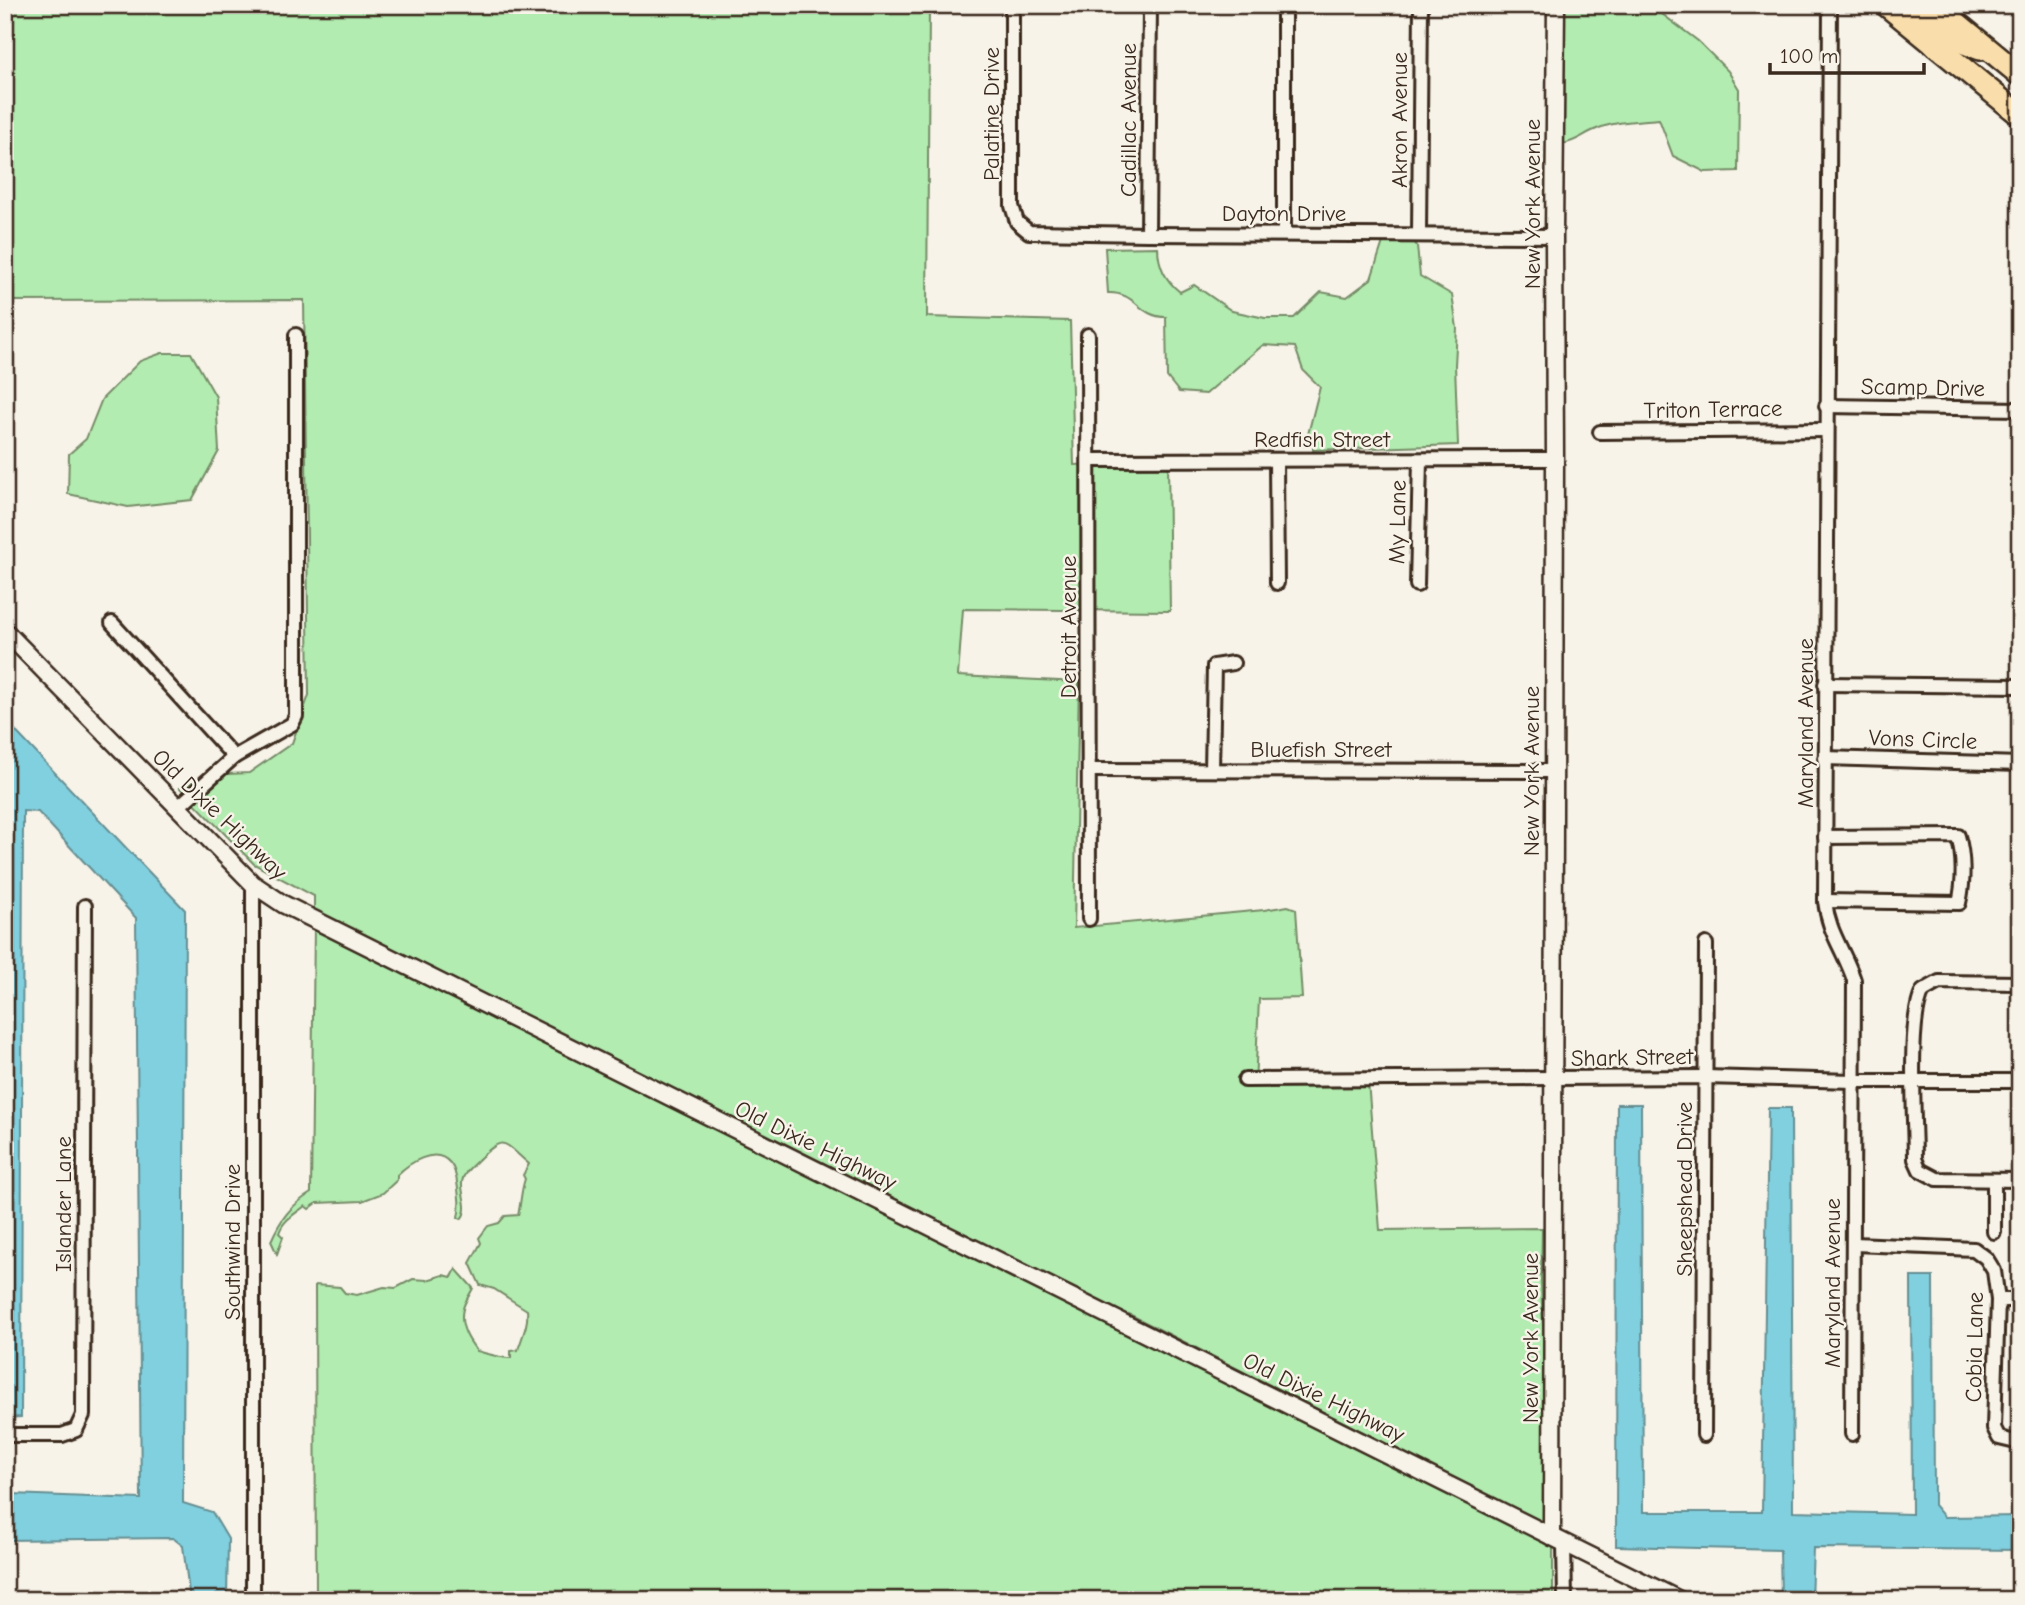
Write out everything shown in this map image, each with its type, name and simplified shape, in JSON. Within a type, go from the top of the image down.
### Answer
[{"type":"highway","points":[[1886,5],[2020,115]]},
{"type":"highway","points":[[1912,5],[1951,38],[1995,54]]},
{"type":"highway","points":[[1935,5],[2020,75]]},
{"type":"street","name":"Palatine Drive","points":[[1012,5],[1012,206],[1017,222]]},
{"type":"street","name":"Cadillac Avenue","points":[[1148,234],[1150,5]]},
{"type":"street","points":[[1284,5],[1284,233]]},
{"type":"street","name":"Akron Avenue","points":[[1419,234],[1421,5]]},
{"type":"street","name":"New York Avenue","points":[[1556,5],[1554,1079],[1558,1541],[1565,1600]]},
{"type":"street","name":"Maryland Avenue","points":[[1830,5],[1825,901],[1829,927],[1846,955],[1854,979],[1852,1434]]},
{"type":"street","name":"Dayton Drive","points":[[1017,222],[1030,232],[1554,236]]},
{"type":"street","points":[[177,808],[234,757],[292,724],[296,716],[296,335]]},
{"type":"street","name":"Detroit Avenue","points":[[1088,335],[1089,919]]},
{"type":"street","name":"Scamp Drive","points":[[1826,406],[2020,409]]},
{"type":"street","name":"Triton Terrace","points":[[1600,432],[1827,429]]},
{"type":"street","name":"Redfish Street","points":[[1089,460],[1555,459]]},
{"type":"street","points":[[1276,460],[1277,583]]},
{"type":"street","name":"My Lane","points":[[1417,585],[1420,460]]},
{"type":"street","points":[[112,623],[234,757]]},
{"type":"street","name":"Old Dixie Highway","points":[[5,631],[253,884],[283,904],[1679,1600]]},
{"type":"street","points":[[1212,771],[1214,666],[1233,663]]},
{"type":"street","points":[[1825,684],[2020,686]]},
{"type":"street","name":"Vons Circle","points":[[1825,758],[2020,764]]},
{"type":"street","name":"Bluefish Street","points":[[1089,770],[1554,771]]},
{"type":"street","points":[[1825,837],[1958,836],[1962,848],[1959,903],[1825,901]]},
{"type":"street","name":"Southwind Drive","points":[[253,884],[253,1600]]},
{"type":"street","name":"Islander Lane","points":[[5,1435],[61,1435],[76,1430],[83,1415],[85,906]]},
{"type":"street","name":"Sheepshead Drive","points":[[1704,1435],[1706,944]]},
{"type":"street","points":[[2020,982],[1939,982],[1923,991],[1916,1011],[1914,1081],[1915,1159],[1920,1170],[1937,1179],[2020,1180]]},
{"type":"street","name":"Shark Street","points":[[1245,1080],[1705,1077],[1854,1081],[2020,1081]]},
{"type":"street","points":[[1994,1180],[1994,1233]]},
{"type":"street","name":"Cobia Lane","points":[[1854,1244],[1974,1249],[1986,1258],[1994,1271],[1998,1300],[1994,1428],[1999,1438],[2020,1443]]},
{"type":"street","points":[[1998,1300],[2020,1300]]},
{"type":"green space","points":[[5,5],[929,5],[927,317],[1070,321],[1074,465],[1168,461],[1170,611],[963,609],[958,676],[1079,682],[1074,928],[1288,906],[1296,909],[1302,998],[1259,999],[1255,1085],[1368,1081],[1380,1230],[1542,1228],[1546,1528],[1451,1480],[1452,1477],[1129,1314],[1128,1319],[314,914],[314,896],[254,864],[180,788],[198,779],[249,773],[292,743],[309,695],[304,300],[5,301]]},
{"type":"green space","points":[[1564,5],[1650,5],[1698,41],[1728,71],[1739,89],[1738,171],[1705,172],[1673,156],[1659,119],[1608,125],[1562,144]]},
{"type":"green space","points":[[1405,231],[1417,246],[1420,276],[1452,295],[1457,328],[1455,365],[1458,445],[1313,450],[1313,445],[1305,446],[1320,387],[1303,370],[1295,347],[1263,345],[1206,394],[1179,392],[1167,377],[1166,317],[1149,313],[1125,296],[1108,293],[1105,248],[1158,247],[1164,272],[1180,292],[1194,285],[1232,311],[1265,318],[1294,318],[1321,292],[1347,297],[1371,279],[1383,242]]},
{"type":"green space","points":[[162,353],[191,353],[216,397],[219,451],[192,500],[128,507],[68,494],[69,454],[86,439],[102,399],[140,361]]},
{"type":"green space","points":[[314,925],[1553,1544],[1553,1600],[316,1600],[315,1285],[340,1287],[345,1293],[357,1295],[384,1287],[396,1288],[413,1279],[427,1280],[443,1275],[452,1277],[456,1269],[473,1288],[462,1315],[463,1326],[470,1342],[477,1351],[511,1358],[511,1351],[518,1350],[523,1335],[527,1310],[494,1289],[480,1285],[470,1263],[481,1243],[479,1238],[488,1226],[499,1223],[505,1216],[518,1215],[525,1179],[523,1175],[529,1164],[503,1144],[486,1152],[463,1179],[465,1211],[461,1219],[458,1217],[458,1189],[452,1166],[444,1158],[437,1156],[422,1158],[397,1175],[397,1180],[383,1193],[362,1201],[317,1203],[309,1209],[305,1206],[283,1224],[279,1233],[283,1237],[277,1254],[271,1241],[278,1226],[292,1208],[311,1193]]},
{"type":"water","points":[[5,720],[185,910],[183,1503],[212,1512],[228,1539],[227,1600],[190,1600],[183,1546],[173,1538],[5,1540],[5,1455],[8,1455],[12,1494],[141,1499],[136,918],[38,812],[23,811],[21,1417],[5,1418]]},
{"type":"water","points":[[1617,1104],[1641,1104],[1643,1512],[1762,1512],[1768,1108],[1791,1108],[1793,1511],[1912,1514],[1911,1277],[1933,1277],[1934,1505],[1944,1517],[2020,1516],[2020,1550],[1813,1548],[1811,1600],[1781,1600],[1780,1550],[1616,1546]]}]
